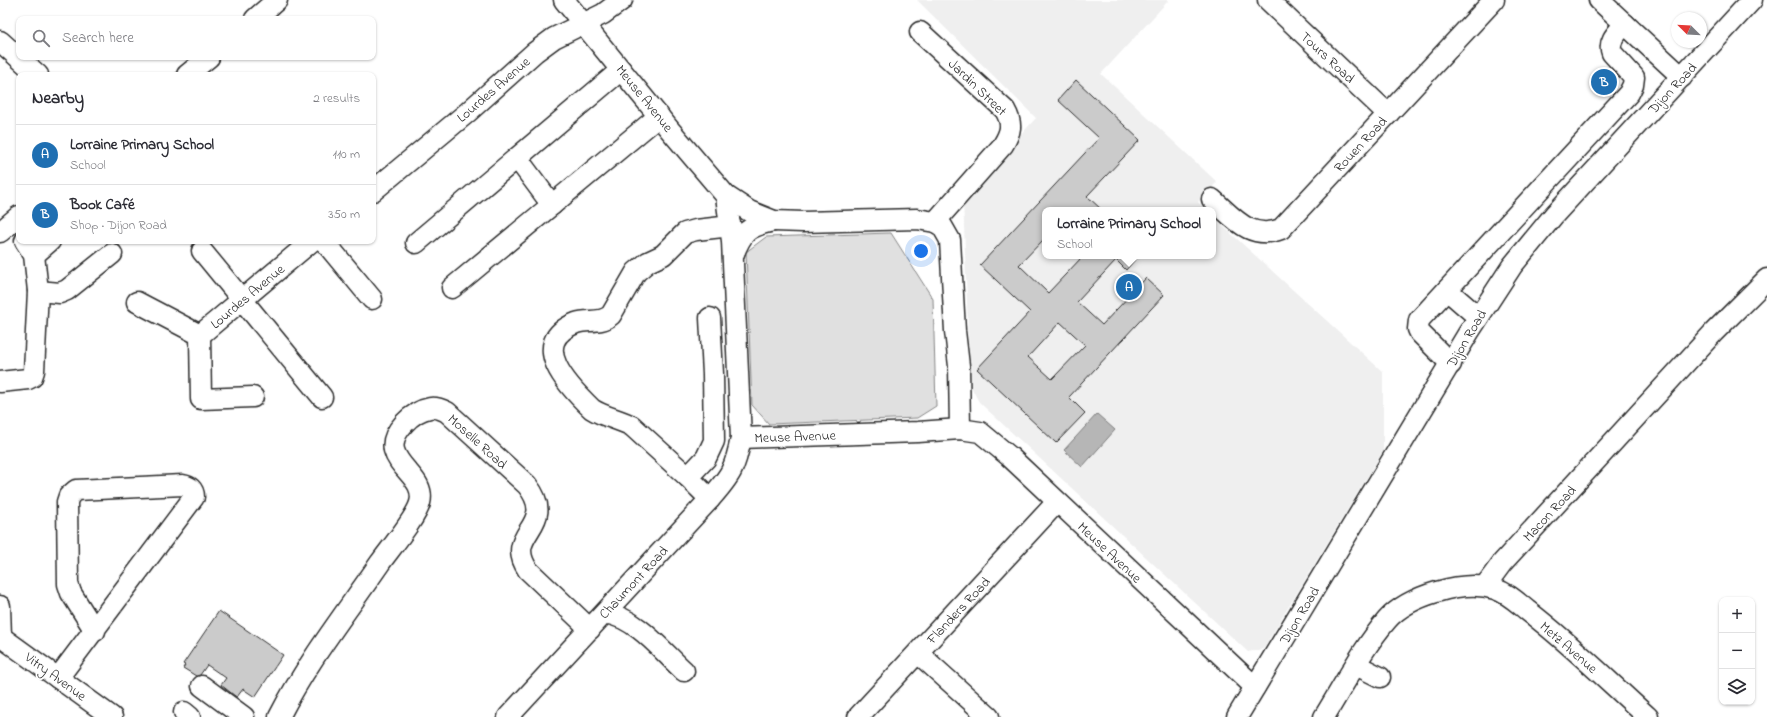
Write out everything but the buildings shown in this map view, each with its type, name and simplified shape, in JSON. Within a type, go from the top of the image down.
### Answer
[{"type":"street","points":[[258,16],[278,0]]},
{"type":"street","name":"Meuse Avenue","points":[[564,0],[726,196],[749,211],[774,222]]},
{"type":"street","name":"Lourdes Avenue","points":[[376,189],[468,112],[535,52],[554,38],[603,14],[622,0]]},
{"type":"street","name":"Tours Road","points":[[1268,0],[1388,114]]},
{"type":"street","name":"Rouen Road","points":[[1212,199],[1241,224],[1255,232],[1272,233],[1280,229],[1494,0]]},
{"type":"street","points":[[1599,0],[1682,77]]},
{"type":"street","name":"Dijon Road","points":[[1237,717],[1478,317],[1508,271],[1554,215],[1752,0]]},
{"type":"street","points":[[1451,364],[1418,329],[1418,320],[1629,93],[1633,85],[1634,77],[1612,53],[1610,48],[1612,38],[1625,24]]},
{"type":"street","name":"Jardin Street","points":[[920,32],[1005,110],[1010,119],[1011,127],[1009,135],[1002,145],[935,222]]},
{"type":"street","points":[[0,41],[16,55]]},
{"type":"street","points":[[21,60],[35,72]]},
{"type":"street","points":[[190,72],[204,60]]},
{"type":"street","points":[[416,243],[621,70]]},
{"type":"street","points":[[452,288],[659,116]]},
{"type":"street","points":[[517,158],[552,205]]},
{"type":"street","points":[[1535,195],[1554,215]]},
{"type":"street","name":"Meuse Avenue","points":[[726,196],[731,226],[733,256],[741,438],[918,432],[960,429],[980,432],[1009,456],[1255,686]]},
{"type":"street","name":"Meuse Avenue","points":[[733,256],[741,236],[750,228],[759,224],[774,222],[917,219],[935,222]]},
{"type":"street","points":[[1511,220],[1532,241]]},
{"type":"street","points":[[935,222],[942,226],[950,240],[955,331],[959,366],[960,429]]},
{"type":"street","points":[[710,499],[632,426],[598,413],[592,409],[559,371],[554,360],[552,345],[559,335],[570,326],[578,323],[606,320],[611,315],[636,272],[648,262],[663,255],[686,233],[696,230],[731,226]]},
{"type":"street","points":[[0,382],[28,379],[32,377],[34,371],[38,291],[30,248],[41,244]]},
{"type":"street","name":"Lourdes Avenue","points":[[200,335],[308,244]]},
{"type":"street","points":[[326,244],[372,299]]},
{"type":"street","points":[[1485,248],[1508,271]]},
{"type":"street","points":[[202,251],[322,397]]},
{"type":"street","points":[[38,291],[60,293],[67,290],[112,254]]},
{"type":"street","name":"Macon Road","points":[[1484,586],[1502,563],[1709,337],[1764,287]]},
{"type":"street","points":[[1447,290],[1478,317]]},
{"type":"street","points":[[137,302],[200,335],[201,399],[253,397]]},
{"type":"street","points":[[688,477],[706,458],[714,441],[710,318]]},
{"type":"street","name":"Moselle Road","points":[[279,717],[296,684],[400,535],[420,503],[420,488],[416,480],[398,459],[394,445],[394,438],[406,422],[423,410],[438,408],[447,412],[527,485],[535,495],[538,504],[538,511],[536,519],[522,542],[520,550],[523,563],[528,570],[590,629]]},
{"type":"street","name":"Chaumont Road","points":[[508,717],[724,484],[734,469],[741,438]]},
{"type":"street","points":[[58,678],[95,631],[194,497],[194,492],[187,486],[182,484],[76,490],[69,496],[67,510],[68,584],[71,593],[95,631]]},
{"type":"street","name":"Flanders Road","points":[[858,717],[1057,502]]},
{"type":"street","points":[[1324,717],[1356,665],[1384,624],[1401,608],[1417,599],[1446,589],[1484,586]]},
{"type":"street","name":"Metz Avenue","points":[[1484,586],[1504,593],[1537,618],[1648,717]]},
{"type":"street","points":[[0,606],[1,636]]},
{"type":"street","points":[[605,613],[615,614],[630,623],[647,636],[684,671]]},
{"type":"street","name":"Vitry Avenue","points":[[1,636],[112,717]]},
{"type":"street","points":[[918,653],[988,717]]},
{"type":"street","points":[[1356,665],[1380,678]]},
{"type":"street","points":[[202,686],[244,717]]},
{"type":"shaded area","points":[[917,0],[1169,0],[1101,74],[1217,182],[1198,202],[1203,207],[1042,207],[1042,259],[1216,259],[1216,220],[1383,372],[1383,451],[1263,649],[1248,652],[979,402],[970,385],[963,198],[1036,118]]},
{"type":"shaded area","points":[[891,233],[933,299],[936,406],[917,418],[769,424],[752,405],[746,252],[766,237]]},
{"type":"shaded area","points":[[1097,414],[1115,430],[1082,467],[1064,450]]},
{"type":"place","name":"Book Café","points":[[1604,82]]},
{"type":"place","name":"Lorraine Primary School","points":[[1129,287]]}]
